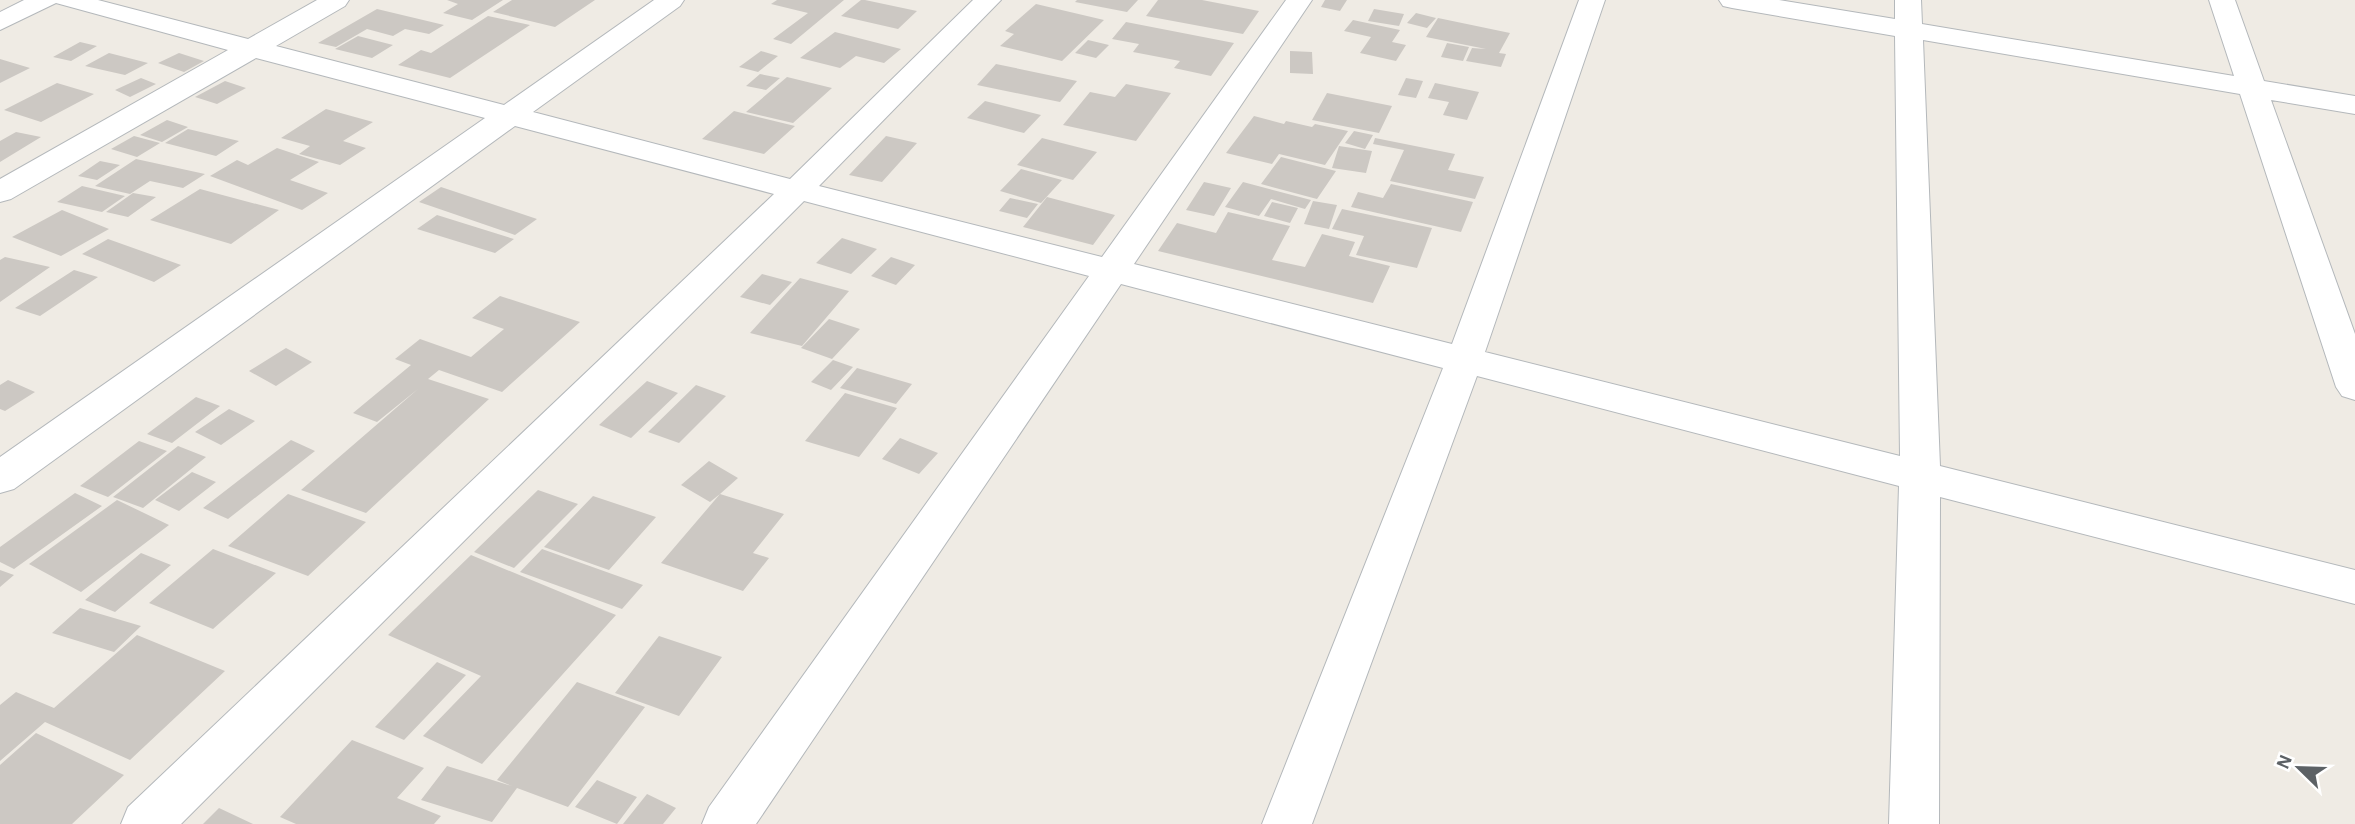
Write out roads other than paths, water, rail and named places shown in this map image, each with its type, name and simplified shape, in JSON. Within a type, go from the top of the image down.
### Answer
[{"type":"street","points":[[0,22],[45,0]]},
{"type":"street","points":[[67,0],[797,190],[2355,587]]},
{"type":"street","points":[[0,192],[336,0]]},
{"type":"street","points":[[0,478],[671,0]]},
{"type":"street","points":[[146,824],[797,190],[988,0]]},
{"type":"street","points":[[727,824],[1299,0]]},
{"type":"street","points":[[1287,824],[1464,361],[1592,0]]},
{"type":"street","points":[[1732,0],[1908,15],[2252,88],[2355,105]]},
{"type":"street","points":[[2222,0],[2355,387]]},
{"type":"street","points":[[1908,15],[1920,475],[1914,824]]}]
